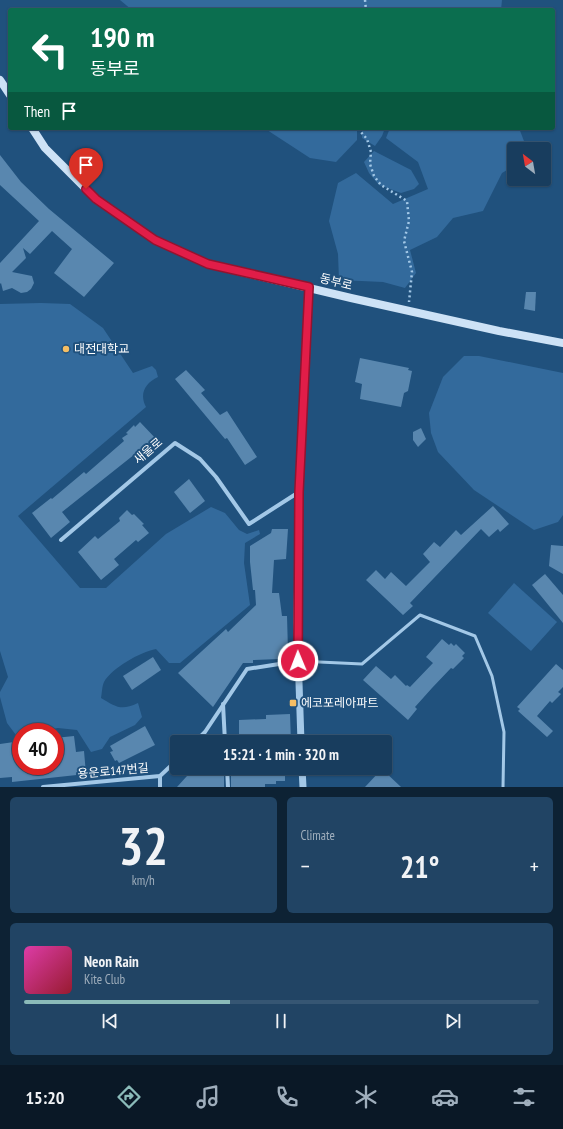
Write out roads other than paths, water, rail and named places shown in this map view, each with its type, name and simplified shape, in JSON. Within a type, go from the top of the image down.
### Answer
[{"type":"main road","points":[[0,80],[8,92]]},
{"type":"main road","name":"동부로","points":[[33,130],[45,148],[96,199],[155,240],[208,264],[408,311],[563,343]]},
{"type":"street","points":[[301,735],[298,661],[299,492],[309,287]]},
{"type":"street","name":"새울로","points":[[61,540],[175,443],[200,459],[216,477],[249,524],[299,492]]},
{"type":"street","points":[[202,735],[247,669],[298,661]]},
{"type":"street","points":[[223,704],[225,735]]},
{"type":"street","name":"용운로147번길","points":[[43,787],[80,785],[160,776],[170,767]]},
{"type":"street","points":[[227,775],[228,787]]},
{"type":"street","points":[[302,775],[303,787]]},
{"type":"street","points":[[160,776],[160,787]]},
{"type":"lane","points":[[298,661],[362,664],[420,614],[476,636],[492,676],[504,732],[503,787]]},
{"type":"place","name":"대전대학교","points":[[66,349]]},
{"type":"place","name":"에코포레아파트","points":[[293,703]]}]
